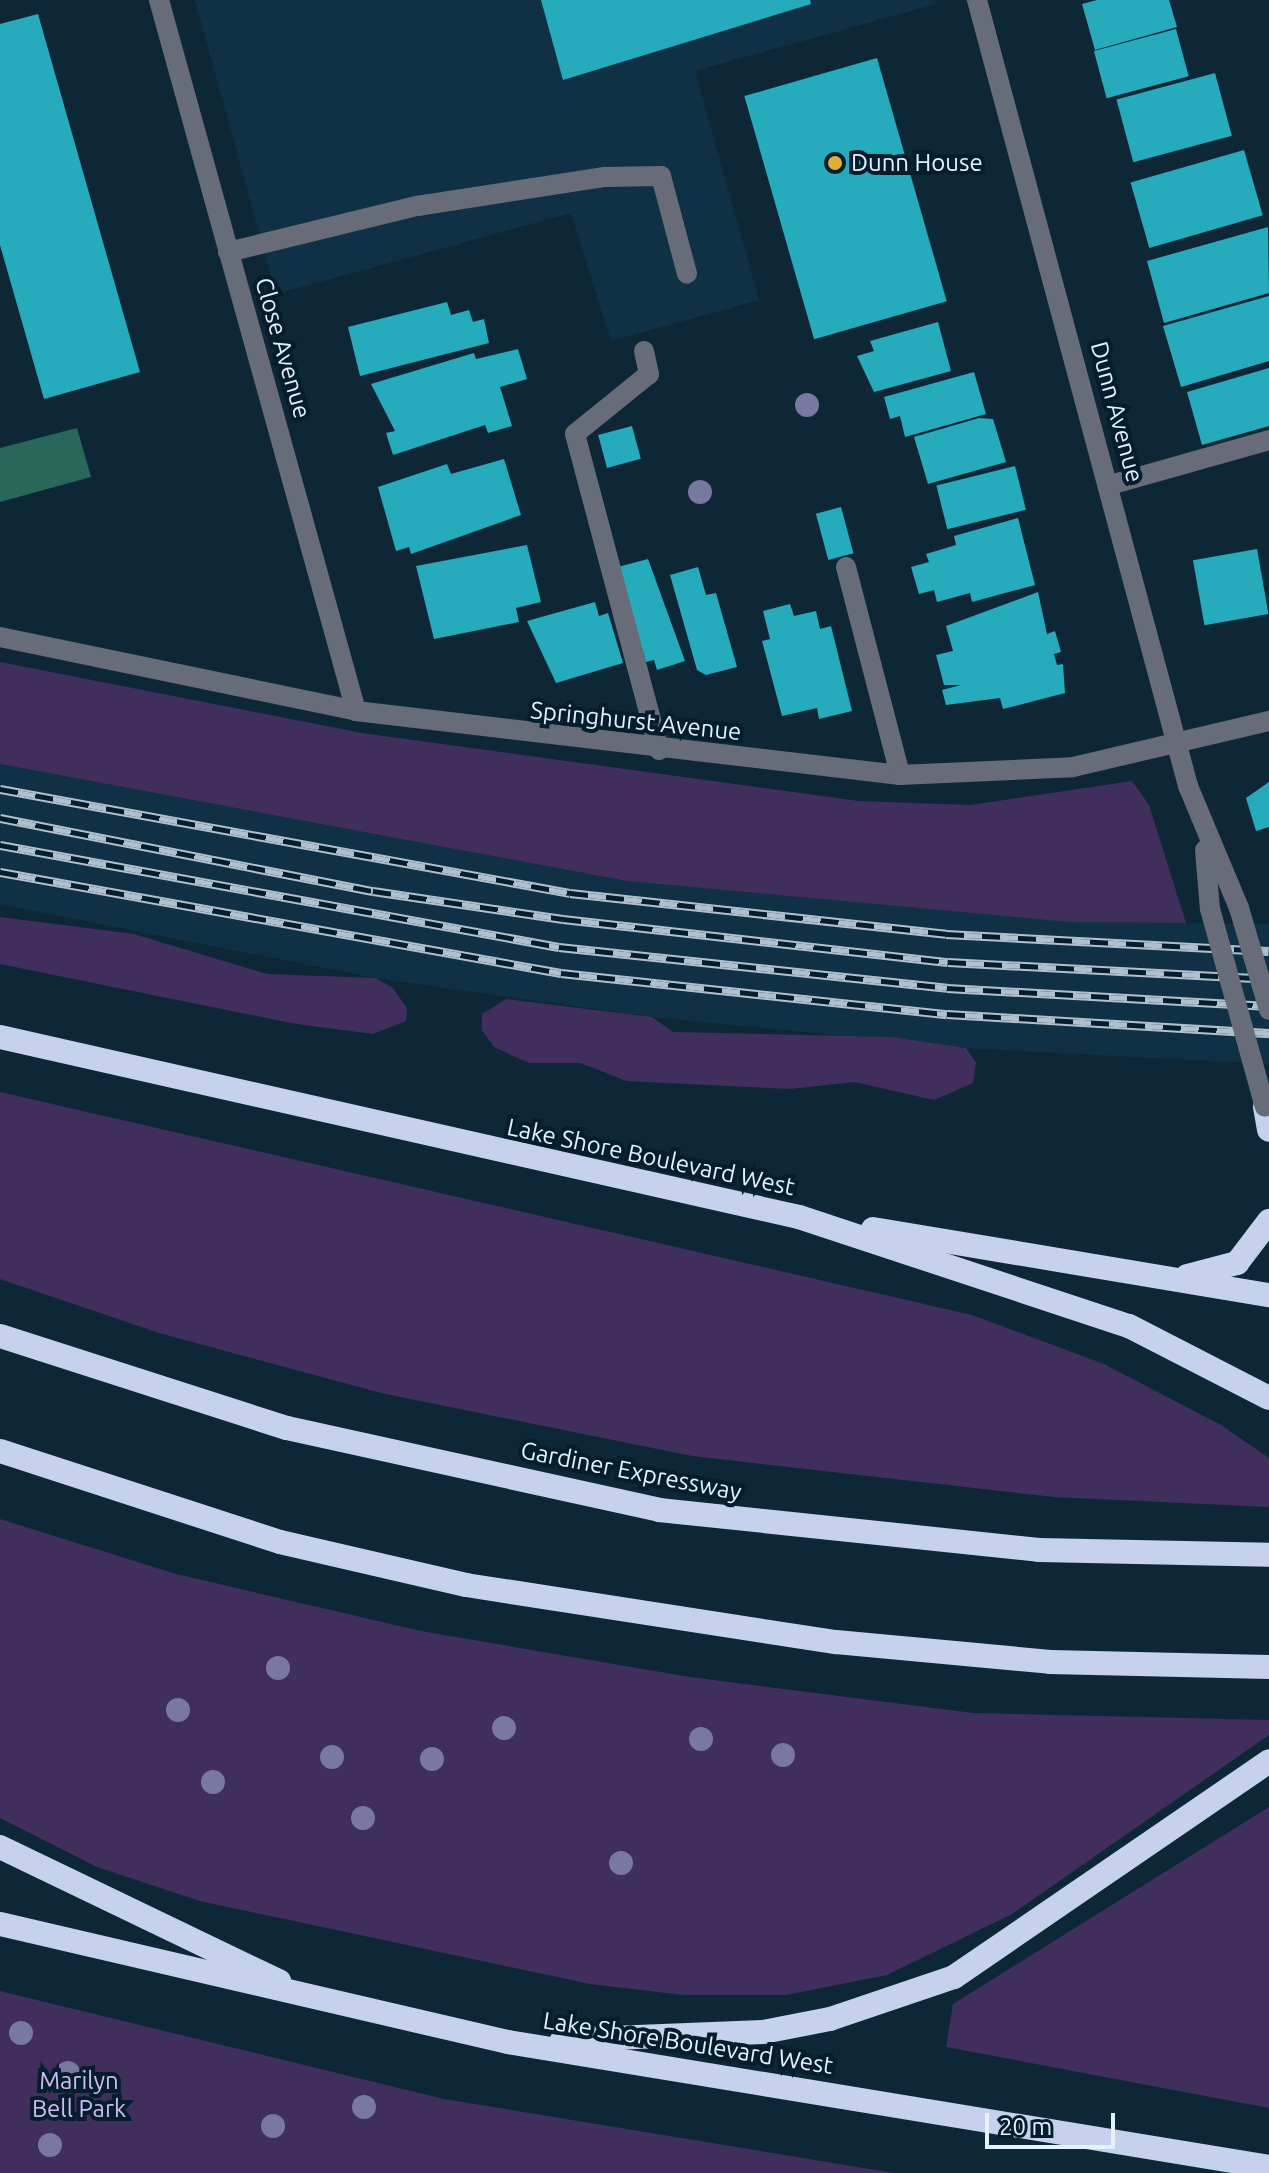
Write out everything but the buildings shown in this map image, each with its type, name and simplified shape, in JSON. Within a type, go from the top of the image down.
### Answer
[{"type":"highway","name":"Lake Shore Boulevard West","points":[[0,1037],[799,1217],[1129,1326],[1269,1398]]},
{"type":"highway","points":[[799,1217],[1269,1295]]},
{"type":"highway","points":[[1174,1279],[1237,1263],[1269,1221]]},
{"type":"highway","name":"Gardiner Expressway","points":[[0,1336],[287,1428],[659,1510],[1039,1550],[1269,1555]]},
{"type":"highway","points":[[0,1451],[280,1542],[481,1588],[836,1642],[1050,1662],[1269,1667]]},
{"type":"highway","points":[[508,2042],[763,2032],[888,2001],[954,1977],[1013,1942],[1269,1761]]},
{"type":"highway","points":[[0,1847],[333,2006]]},
{"type":"highway","points":[[0,1906],[103,1947]]},
{"type":"highway","points":[[0,1924],[103,1947]]},
{"type":"highway","name":"Lake Shore Boulevard West","points":[[103,1947],[333,2006],[508,2042],[1269,2167]]},
{"type":"street","name":"Close Avenue","points":[[159,0],[356,711]]},
{"type":"street","name":"Dunn Avenue","points":[[977,0],[1204,838],[1239,908],[1269,1010]]},
{"type":"street","points":[[228,252],[417,206],[605,177],[661,176],[687,274]]},
{"type":"street","points":[[644,351],[649,374],[575,434],[659,750]]},
{"type":"street","points":[[1110,485],[1269,440]]},
{"type":"street","points":[[846,567],[900,775]]},
{"type":"street","name":"Springhurst Avenue","points":[[0,637],[356,711],[659,750],[900,775],[1073,767],[1178,746],[1269,721]]},
{"type":"street","name":"Dunn Avenue","points":[[1204,838],[1210,909],[1267,1119]]},
{"type":"shaded area","points":[[195,0],[935,0],[936,4],[695,71],[759,300],[611,341],[571,213],[276,294]]},
{"type":"shaded area","points":[[77,428],[91,477],[0,502],[0,448]]},
{"type":"shaded area","points":[[0,764],[627,881],[1068,922],[1269,924],[1269,1064],[966,1048],[652,1017],[375,978],[0,904]]},
{"type":"green space","points":[[0,662],[362,733],[859,801],[970,805],[1132,781],[1149,805],[1186,923],[1068,922],[627,881],[0,764]]},
{"type":"green space","points":[[0,917],[134,934],[267,974],[375,978],[392,987],[407,1008],[406,1021],[373,1034],[296,1024],[0,964]]},
{"type":"green space","points":[[506,999],[652,1017],[673,1032],[891,1037],[966,1048],[976,1063],[973,1083],[934,1100],[854,1082],[790,1089],[626,1081],[581,1063],[529,1063],[494,1047],[482,1030],[482,1014]]},
{"type":"green space","points":[[0,1092],[972,1315],[1104,1364],[1221,1425],[1269,1458],[1269,1507],[1054,1497],[692,1456],[381,1393],[159,1333],[0,1279]]},
{"type":"green space","points":[[0,1519],[176,1574],[421,1631],[690,1677],[973,1713],[1269,1720],[1269,1735],[1012,1914],[887,1975],[786,1995],[684,1995],[590,1984],[200,1901],[97,1867],[0,1818]]},
{"type":"green space","points":[[1269,1807],[1269,2108],[946,2047],[953,2004]]},
{"type":"green space","name":"Marilyn Bell Park","points":[[0,1991],[444,2099],[894,2173],[0,2173]]},
{"type":"railway","points":[[0,789],[570,893],[946,934],[1269,951]]},
{"type":"railway","points":[[0,818],[373,891],[563,919],[948,962],[1269,979]]},
{"type":"railway","points":[[0,845],[559,947],[947,988],[1269,1006]]},
{"type":"railway","points":[[0,872],[561,973],[947,1014],[1269,1033]]},
{"type":"place","name":"Dunn House","points":[[835,163]]}]
